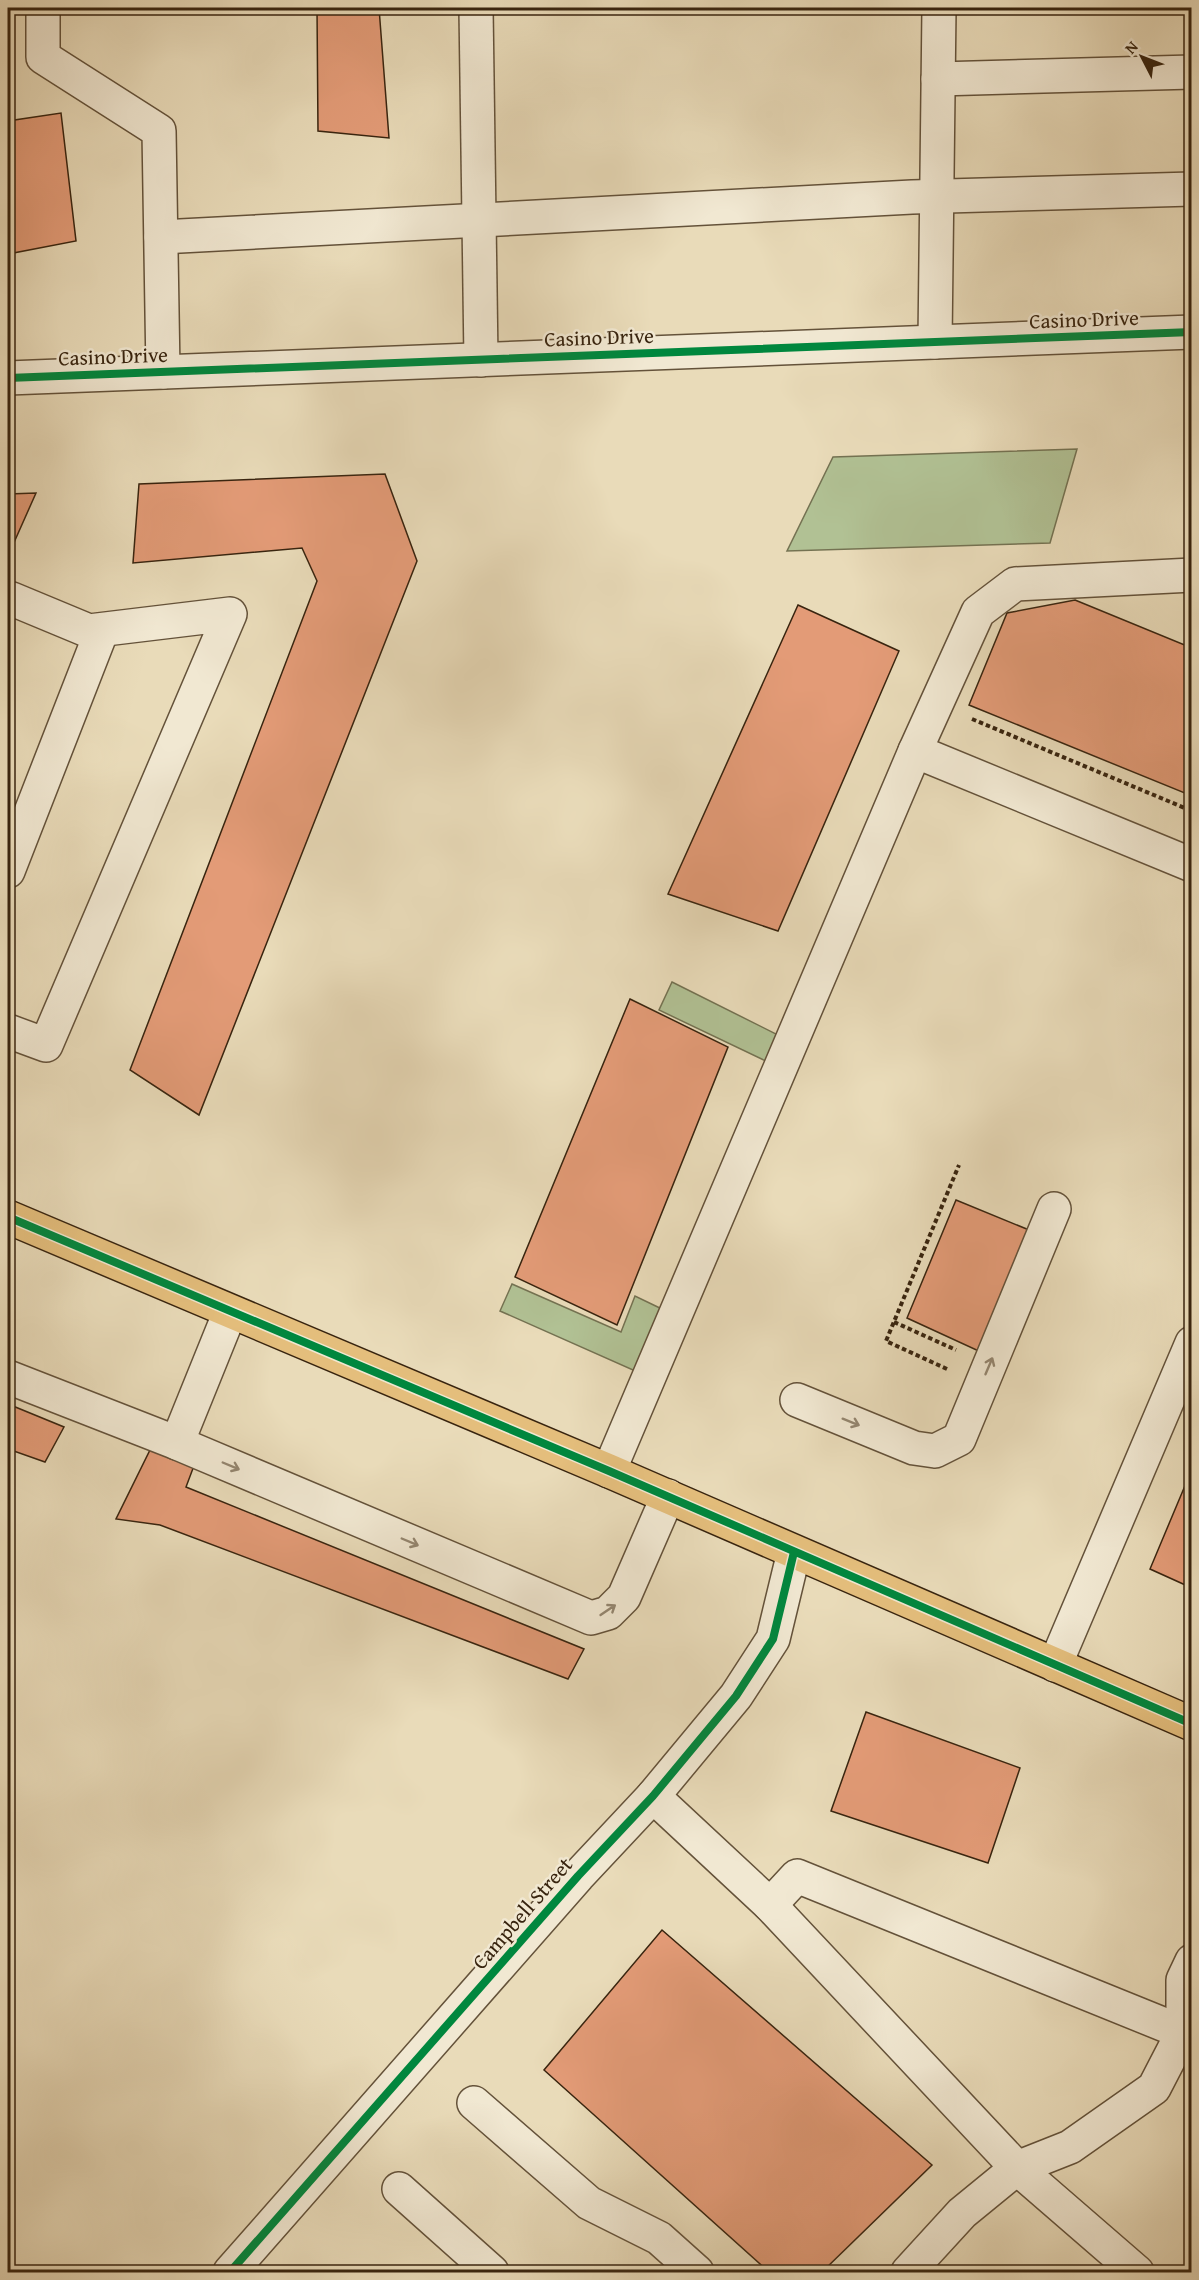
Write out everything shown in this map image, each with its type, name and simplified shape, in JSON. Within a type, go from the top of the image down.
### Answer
[{"type":"main road","points":[[8,1217],[668,1496],[1191,1725]]},
{"type":"street","points":[[43,8],[43,57],[159,130],[163,372]]},
{"type":"street","points":[[476,8],[481,360]]},
{"type":"street","points":[[935,342],[939,8]]},
{"type":"street","points":[[938,79],[1191,72]]},
{"type":"street","points":[[160,237],[936,196],[1191,189]]},
{"type":"street","name":"Casino Drive","points":[[8,378],[1191,332]]},
{"type":"street","points":[[609,1471],[915,751],[978,612],[1015,584],[1191,575]]},
{"type":"street","points":[[8,600],[12,599],[89,632],[230,614],[46,1045],[8,1031]]},
{"type":"street","points":[[8,871],[102,630]]},
{"type":"street","points":[[915,751],[1191,865]]},
{"type":"street","points":[[797,1400],[914,1448],[935,1451],[959,1439],[1054,1209]]},
{"type":"street","points":[[177,1443],[230,1311]]},
{"type":"street","points":[[1055,1665],[1191,1342]]},
{"type":"street","points":[[8,1377],[177,1443],[591,1618],[608,1613],[624,1597],[668,1496]]},
{"type":"street","name":"Campbell Street","points":[[230,2272],[578,1876],[653,1796],[736,1696],[773,1638],[794,1552]]},
{"type":"street","points":[[653,1796],[770,1905],[1017,2168],[1137,2272]]},
{"type":"street","points":[[770,1905],[797,1876],[1189,2032]]},
{"type":"street","points":[[908,2272],[962,2213],[1017,2168],[1070,2147],[1155,2088],[1189,2032],[1183,1980],[1191,1961]]},
{"type":"street","points":[[474,2103],[589,2203],[659,2238],[697,2272]]},
{"type":"street","points":[[399,2189],[492,2272]]},
{"type":"path","points":[[972,719],[1191,810]]},
{"type":"path","points":[[948,1369],[886,1341],[959,1166]]},
{"type":"path","points":[[894,1322],[957,1350]]},
{"type":"green space","points":[[1077,449],[1050,543],[787,551],[833,457]]},
{"type":"green space","points":[[672,982],[784,1038],[772,1064],[659,1010]]},
{"type":"green space","points":[[512,1284],[621,1332],[635,1296],[666,1311],[642,1374],[500,1311]]},
{"type":"building","points":[[317,8],[379,8],[389,138],[318,131]]},
{"type":"building","points":[[61,113],[76,241],[8,254],[8,121]]},
{"type":"building","points":[[385,474],[417,561],[199,1115],[130,1070],[317,581],[302,548],[133,563],[139,484]]},
{"type":"building","points":[[36,493],[8,556],[8,494]]},
{"type":"building","points":[[1075,600],[1192,648],[1192,796],[969,705],[1007,613]]},
{"type":"building","points":[[798,605],[899,651],[778,931],[668,894]]},
{"type":"building","points":[[630,999],[728,1047],[617,1325],[515,1277]]},
{"type":"building","points":[[956,1200],[1034,1232],[983,1353],[907,1318]]},
{"type":"building","points":[[8,1404],[64,1427],[45,1462],[8,1449]]},
{"type":"building","points":[[151,1448],[195,1463],[186,1487],[584,1649],[568,1679],[160,1525],[116,1519]]},
{"type":"building","points":[[1192,1469],[1192,1588],[1150,1569]]},
{"type":"building","points":[[866,1712],[1020,1768],[988,1863],[831,1811]]},
{"type":"building","points":[[662,1930],[932,2165],[822,2272],[769,2272],[544,2070]]},
{"type":"cycle path","points":[[8,378],[1192,332]]},
{"type":"cycle path","points":[[8,1217],[609,1471],[1192,1724]]},
{"type":"cycle path","points":[[230,2272],[578,1876],[653,1796],[736,1696],[773,1639],[794,1552]]}]
